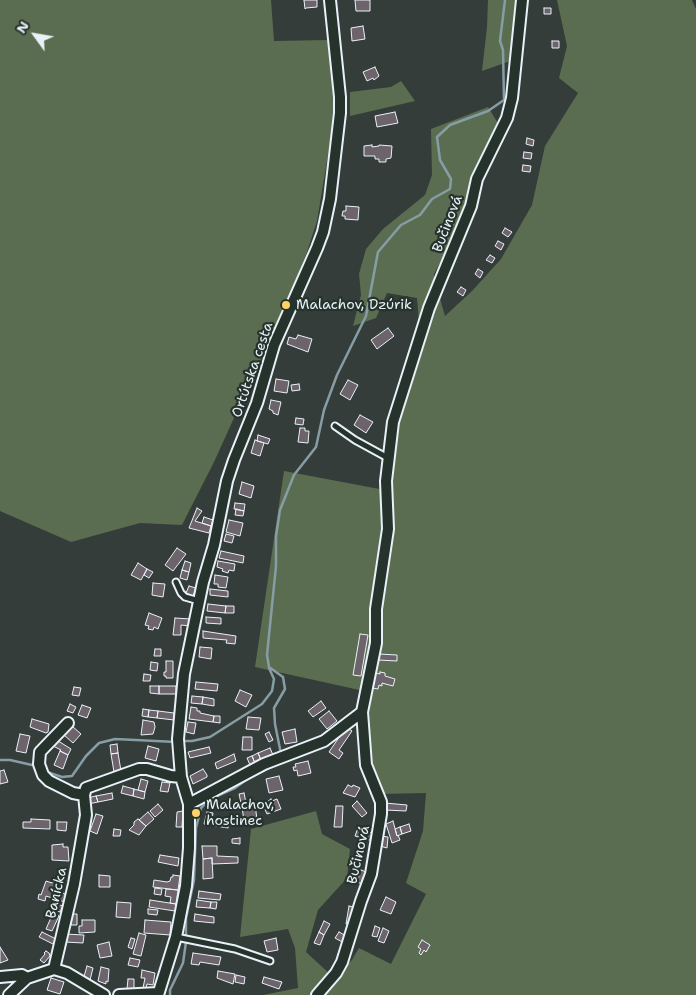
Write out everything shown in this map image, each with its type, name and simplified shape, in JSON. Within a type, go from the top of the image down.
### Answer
[{"type":"street","name":"Ortútska cesta","points":[[119,995],[158,994],[178,937],[186,886],[188,848],[189,804],[182,777],[178,742],[187,657],[227,481],[257,403],[274,344],[317,248],[327,216],[340,113],[330,0]]},
{"type":"street","name":"Bučinová","points":[[317,995],[336,973],[342,962],[376,856],[381,814],[380,802],[366,765],[362,712],[376,642],[376,609],[388,529],[386,481],[393,422],[429,308],[471,206],[477,180],[507,118],[512,98],[522,0]]},
{"type":"street","points":[[189,804],[255,769],[324,741],[362,712]]},
{"type":"street","points":[[68,723],[40,752],[39,764],[43,775],[50,781],[73,793],[84,794],[88,787],[139,768],[182,777]]},
{"type":"street","name":"Banícka","points":[[54,968],[74,884],[86,815],[84,794]]},
{"type":"street","points":[[8,995],[28,978],[54,968],[67,973],[104,995]]},
{"type":"street","points":[[0,977],[22,975],[28,978]]},
{"type":"lane","points":[[335,426],[355,440],[389,458]]},
{"type":"lane","points":[[176,582],[185,597],[200,601]]},
{"type":"lane","points":[[178,937],[235,949],[270,961]]},
{"type":"green space","points":[[0,0],[271,0],[274,41],[329,40],[335,113],[317,221],[288,299],[214,462],[182,525],[140,523],[71,542],[0,511]]},
{"type":"green space","points":[[488,0],[518,0],[513,60],[482,71],[487,27]]},
{"type":"green space","points":[[557,0],[692,0],[696,9],[696,995],[263,995],[298,988],[295,948],[288,929],[240,937],[251,829],[316,811],[322,834],[350,849],[347,878],[318,910],[306,952],[332,976],[338,974],[352,960],[359,948],[391,964],[426,894],[406,883],[423,831],[426,793],[381,794],[371,785],[364,691],[255,667],[284,471],[390,491],[389,448],[421,348],[417,298],[387,293],[376,318],[353,326],[361,295],[359,274],[366,249],[383,229],[425,195],[432,175],[431,129],[488,107],[499,125],[467,208],[434,274],[445,316],[472,291],[501,259],[532,205],[545,146],[578,93],[559,78],[567,46]]},
{"type":"green space","points":[[401,81],[415,101],[350,116],[350,92],[391,87]]},
{"type":"building","points":[[304,0],[317,0],[317,7],[305,9]]},
{"type":"building","points":[[355,0],[370,0],[370,11],[356,11]]},
{"type":"building","points":[[544,8],[551,8],[551,14],[544,14]]},
{"type":"building","points":[[363,26],[365,39],[352,41],[351,28]]},
{"type":"building","points":[[552,41],[559,41],[559,48],[552,48]]},
{"type":"building","points":[[375,67],[379,76],[374,80],[373,78],[367,81],[363,72]]},
{"type":"building","points":[[395,112],[398,123],[377,127],[375,116]]},
{"type":"building","points":[[527,138],[534,140],[533,146],[526,144]]},
{"type":"building","points":[[372,145],[372,147],[379,145],[392,146],[391,158],[386,159],[386,162],[379,162],[379,159],[375,159],[375,156],[364,156],[364,146]]},
{"type":"building","points":[[524,152],[532,153],[531,159],[523,158]]},
{"type":"building","points":[[523,165],[531,166],[530,172],[522,171]]},
{"type":"building","points":[[346,206],[359,207],[358,220],[345,219],[345,216],[342,216],[343,211],[346,211]]},
{"type":"building","points":[[505,228],[512,232],[508,237],[502,233]]},
{"type":"building","points":[[498,241],[504,244],[501,250],[495,246]]},
{"type":"building","points":[[490,255],[495,258],[492,263],[486,260]]},
{"type":"building","points":[[478,269],[483,272],[480,278],[475,274]]},
{"type":"building","points":[[461,287],[466,290],[463,296],[457,292]]},
{"type":"building","points":[[388,328],[394,336],[377,349],[371,340]]},
{"type":"building","points":[[298,335],[312,339],[308,352],[287,344],[289,337],[296,339]]},
{"type":"building","points":[[276,379],[289,381],[287,393],[274,391]]},
{"type":"building","points":[[348,380],[358,385],[350,400],[340,394]]},
{"type":"building","points":[[299,384],[300,390],[292,391],[291,385]]},
{"type":"building","points":[[271,400],[281,402],[278,415],[269,409]]},
{"type":"building","points":[[360,415],[373,422],[366,433],[354,425]]},
{"type":"building","points":[[296,418],[304,419],[303,425],[295,424]]},
{"type":"building","points":[[300,428],[305,428],[305,431],[309,431],[308,443],[298,442]]},
{"type":"building","points":[[258,435],[270,439],[268,444],[257,441]]},
{"type":"building","points":[[255,440],[264,443],[260,456],[251,453]]},
{"type":"building","points":[[242,482],[254,486],[251,498],[239,494]]},
{"type":"building","points":[[235,503],[245,504],[244,511],[234,509]]},
{"type":"building","points":[[197,508],[202,511],[195,521],[211,526],[209,533],[189,528]]},
{"type":"building","points":[[236,509],[244,511],[243,516],[235,515]]},
{"type":"building","points":[[204,517],[213,520],[211,526],[202,523]]},
{"type":"building","points":[[229,520],[243,523],[240,536],[226,532]]},
{"type":"building","points":[[226,534],[234,536],[232,543],[224,541]]},
{"type":"building","points":[[177,548],[186,554],[173,571],[165,565]]},
{"type":"building","points":[[221,551],[244,556],[243,563],[219,558]]},
{"type":"building","points":[[185,561],[191,563],[189,572],[182,570]]},
{"type":"building","points":[[218,561],[235,564],[234,571],[229,570],[228,573],[222,571],[223,569],[217,567]]},
{"type":"building","points":[[138,563],[147,569],[141,580],[131,575]]},
{"type":"building","points":[[147,569],[153,572],[149,578],[144,575]]},
{"type":"building","points":[[182,570],[189,572],[187,580],[180,578]]},
{"type":"building","points":[[215,575],[228,577],[226,588],[218,587],[218,584],[214,584]]},
{"type":"building","points":[[153,583],[165,584],[163,597],[152,595]]},
{"type":"building","points":[[189,586],[196,588],[193,596],[186,593]]},
{"type":"building","points":[[210,589],[228,591],[228,597],[210,595]]},
{"type":"building","points":[[208,604],[226,606],[225,613],[207,611]]},
{"type":"building","points":[[226,606],[234,606],[234,613],[225,613]]},
{"type":"building","points":[[149,613],[162,618],[158,629],[154,627],[153,630],[148,629],[149,626],[145,625]]},
{"type":"building","points":[[206,617],[221,618],[221,624],[206,623]]},
{"type":"building","points":[[175,618],[191,619],[190,626],[181,625],[181,635],[173,635]]},
{"type":"building","points":[[203,631],[236,636],[235,644],[226,643],[227,640],[203,638]]},
{"type":"building","points":[[360,634],[368,635],[361,676],[353,675]]},
{"type":"building","points":[[200,647],[212,648],[211,659],[199,657]]},
{"type":"building","points":[[155,649],[161,649],[161,656],[154,656]]},
{"type":"building","points":[[379,654],[397,655],[397,661],[378,660]]},
{"type":"building","points":[[166,661],[173,661],[173,678],[166,678],[164,676]]},
{"type":"building","points":[[151,662],[158,663],[157,671],[150,670]]},
{"type":"building","points":[[380,672],[385,673],[385,676],[395,679],[393,686],[382,683],[382,686],[379,685],[378,689],[372,688],[376,673],[380,674]]},
{"type":"building","points":[[144,674],[151,675],[150,681],[143,681]]},
{"type":"building","points":[[196,682],[218,684],[217,691],[195,689]]},
{"type":"building","points":[[150,686],[159,686],[159,694],[150,693]]},
{"type":"building","points":[[159,686],[176,686],[176,694],[159,694]]},
{"type":"building","points":[[74,687],[81,688],[79,696],[72,695]]},
{"type":"building","points":[[240,690],[252,695],[246,707],[235,701]]},
{"type":"building","points":[[192,696],[203,697],[202,704],[191,703]]},
{"type":"building","points":[[203,697],[214,699],[214,706],[202,704]]},
{"type":"building","points":[[321,701],[326,708],[313,717],[308,711]]},
{"type":"building","points":[[70,704],[76,707],[73,713],[67,711]]},
{"type":"building","points":[[82,705],[91,708],[87,718],[78,715]]},
{"type":"building","points":[[191,707],[197,708],[197,711],[200,711],[200,713],[214,716],[213,722],[189,719]]},
{"type":"building","points":[[143,709],[149,710],[148,717],[142,716]]},
{"type":"building","points":[[149,710],[158,711],[157,718],[148,717]]},
{"type":"building","points":[[158,711],[174,713],[174,720],[157,718]]},
{"type":"building","points":[[329,711],[337,721],[327,729],[319,719]]},
{"type":"building","points":[[214,716],[220,716],[220,723],[213,722]]},
{"type":"building","points":[[248,717],[261,718],[259,730],[246,729]]},
{"type":"building","points":[[32,719],[49,724],[48,732],[30,727]]},
{"type":"building","points":[[143,720],[154,722],[153,734],[141,735]]},
{"type":"building","points":[[188,722],[196,723],[194,734],[186,732]]},
{"type":"building","points":[[72,726],[81,734],[73,743],[64,735]]},
{"type":"building","points":[[346,727],[352,731],[339,750],[343,753],[339,759],[329,752]]},
{"type":"building","points":[[295,729],[297,742],[285,744],[282,732]]},
{"type":"building","points":[[269,732],[273,740],[269,742],[265,734]]},
{"type":"building","points":[[20,734],[30,736],[26,753],[16,751]]},
{"type":"building","points":[[243,737],[252,737],[252,750],[242,750]]},
{"type":"building","points":[[55,739],[71,749],[68,755],[51,745]]},
{"type":"building","points":[[117,744],[118,753],[111,754],[110,745]]},
{"type":"building","points":[[148,746],[159,749],[156,761],[145,758]]},
{"type":"building","points":[[209,747],[211,753],[190,758],[188,752]]},
{"type":"building","points":[[270,748],[273,755],[261,760],[258,753]]},
{"type":"building","points":[[60,751],[68,755],[63,769],[54,765]]},
{"type":"building","points":[[118,753],[121,771],[114,772],[111,754]]},
{"type":"building","points":[[258,753],[261,760],[255,763],[252,756]]},
{"type":"building","points":[[234,754],[236,761],[217,769],[215,763]]},
{"type":"building","points":[[252,756],[255,763],[250,765],[247,758]]},
{"type":"building","points":[[308,761],[311,773],[298,776],[297,770],[294,771],[293,767],[296,767],[295,764]]},
{"type":"building","points":[[203,769],[207,777],[193,784],[190,776]]},
{"type":"building","points":[[4,770],[8,782],[0,784],[0,771]]},
{"type":"building","points":[[279,776],[283,790],[269,793],[266,779]]},
{"type":"building","points":[[141,779],[148,781],[145,792],[138,790]]},
{"type":"building","points":[[162,782],[170,783],[168,792],[160,791]]},
{"type":"building","points":[[348,785],[360,788],[355,797],[343,793]]},
{"type":"building","points":[[123,786],[134,789],[133,796],[121,793]]},
{"type":"building","points":[[134,789],[145,792],[144,799],[133,796]]},
{"type":"building","points":[[112,793],[113,799],[98,802],[96,796]]},
{"type":"building","points":[[244,793],[246,803],[241,803],[239,794]]},
{"type":"building","points":[[96,796],[98,802],[88,804],[87,798]]},
{"type":"building","points":[[271,799],[272,801],[277,799],[281,809],[267,814],[263,805]]},
{"type":"building","points":[[357,801],[367,813],[362,817],[352,806]]},
{"type":"building","points":[[385,803],[407,805],[406,811],[385,810]]},
{"type":"building","points":[[158,804],[163,810],[155,817],[150,811]]},
{"type":"building","points":[[255,805],[257,819],[244,821],[242,807]]},
{"type":"building","points":[[336,806],[343,806],[342,827],[334,827]]},
{"type":"building","points":[[183,811],[182,827],[176,827],[177,812]]},
{"type":"building","points":[[148,812],[154,819],[146,826],[139,820]]},
{"type":"building","points":[[207,812],[213,813],[212,819],[229,822],[228,828],[204,824]]},
{"type":"building","points":[[96,814],[103,816],[97,834],[90,831]]},
{"type":"building","points":[[31,819],[50,820],[50,829],[23,828],[23,822],[31,822]]},
{"type":"building","points":[[138,819],[146,826],[139,835],[129,830]]},
{"type":"building","points":[[393,821],[400,840],[392,843],[386,824]]},
{"type":"building","points":[[57,822],[67,822],[66,831],[57,830]]},
{"type":"building","points":[[409,824],[411,831],[402,834],[400,827]]},
{"type":"building","points":[[400,827],[402,834],[397,836],[395,829]]},
{"type":"building","points":[[358,828],[375,834],[373,841],[355,836]]},
{"type":"building","points":[[114,829],[121,830],[120,836],[113,836]]},
{"type":"building","points":[[381,836],[388,837],[387,848],[380,846]]},
{"type":"building","points":[[240,838],[240,844],[232,843],[232,839]]},
{"type":"building","points":[[63,844],[63,847],[68,847],[69,861],[52,860],[52,845]]},
{"type":"building","points":[[202,846],[217,846],[217,856],[238,857],[238,863],[212,864],[212,858],[203,859]]},
{"type":"building","points":[[160,855],[179,858],[178,866],[158,862]]},
{"type":"building","points":[[212,858],[213,878],[203,879],[203,859]]},
{"type":"building","points":[[361,870],[366,872],[362,884],[357,882]]},
{"type":"building","points":[[99,875],[110,876],[110,887],[99,887]]},
{"type":"building","points":[[173,875],[180,876],[178,890],[153,887],[154,880],[167,882],[170,881]]},
{"type":"building","points":[[53,880],[57,882],[56,884],[62,886],[60,892],[68,895],[65,902],[46,896],[45,901],[38,899],[46,881],[52,883]]},
{"type":"building","points":[[155,888],[162,889],[161,895],[154,894]]},
{"type":"building","points":[[166,889],[178,890],[176,904],[170,903],[171,897],[165,896]]},
{"type":"building","points":[[199,891],[221,894],[220,900],[198,898]]},
{"type":"building","points":[[386,897],[396,902],[391,914],[380,910]]},
{"type":"building","points":[[150,900],[176,904],[175,911],[149,907]]},
{"type":"building","points":[[197,900],[211,902],[210,908],[196,907]]},
{"type":"building","points":[[117,902],[131,903],[130,918],[116,917]]},
{"type":"building","points":[[211,902],[217,902],[216,909],[210,908]]},
{"type":"building","points":[[57,904],[63,906],[60,912],[54,910]]},
{"type":"building","points":[[349,906],[353,907],[351,925],[346,924]]},
{"type":"building","points":[[148,909],[158,910],[157,915],[148,914]]},
{"type":"building","points":[[53,913],[59,916],[52,931],[46,929]]},
{"type":"building","points":[[71,914],[77,914],[77,925],[71,925]]},
{"type":"building","points":[[195,914],[214,917],[214,923],[194,921]]},
{"type":"building","points":[[82,920],[95,920],[95,932],[79,933],[79,926],[82,926]]},
{"type":"building","points":[[145,920],[171,922],[170,935],[144,933]]},
{"type":"building","points":[[324,921],[330,924],[324,935],[319,932]]},
{"type":"building","points":[[375,926],[380,928],[377,937],[372,936]]},
{"type":"building","points":[[383,928],[389,931],[384,943],[378,941]]},
{"type":"building","points":[[42,932],[56,939],[53,944],[39,937]]},
{"type":"building","points":[[319,932],[324,935],[320,945],[314,943]]},
{"type":"building","points":[[339,932],[348,937],[344,943],[335,938]]},
{"type":"building","points":[[139,933],[146,935],[141,956],[133,954]]},
{"type":"building","points":[[65,934],[84,935],[83,943],[65,942]]},
{"type":"building","points":[[131,938],[135,939],[132,949],[128,947]]},
{"type":"building","points":[[276,938],[278,950],[267,952],[264,941]]},
{"type":"building","points":[[422,940],[430,945],[426,952],[424,950],[421,955],[419,953],[421,949],[418,947]]},
{"type":"building","points":[[109,942],[112,956],[100,958],[97,945]]},
{"type":"building","points":[[0,947],[8,960],[0,963]]},
{"type":"building","points":[[46,951],[50,956],[44,963],[40,960]]},
{"type":"building","points":[[193,953],[221,957],[219,965],[200,962],[199,965],[191,964]]},
{"type":"building","points":[[130,958],[140,960],[138,967],[128,965]]},
{"type":"building","points":[[87,966],[93,968],[89,984],[83,980]]},
{"type":"building","points":[[101,967],[109,969],[108,982],[106,981],[106,984],[98,981]]},
{"type":"building","points":[[142,970],[155,973],[153,985],[147,984],[146,988],[143,988],[145,978],[141,978]]},
{"type":"building","points":[[218,971],[235,974],[233,984],[217,978]]},
{"type":"building","points":[[236,975],[245,977],[244,984],[235,982]]},
{"type":"building","points":[[264,977],[282,982],[279,989],[262,983]]},
{"type":"building","points":[[51,978],[64,982],[60,994],[47,990]]},
{"type":"building","points":[[128,979],[134,979],[134,989],[127,989]]},
{"type":"waterway","points":[[281,754],[274,708],[285,689],[283,677],[269,667],[267,655],[276,566],[276,536],[280,510],[294,475],[316,447],[324,410],[337,375],[366,316],[378,252],[401,225],[420,215],[432,199],[450,189],[451,179],[440,160],[437,137],[450,125],[488,111],[504,100],[503,50],[500,41],[505,0]]},
{"type":"waterway","points":[[181,741],[192,741],[210,737],[262,704],[272,691],[274,679],[269,668]]},
{"type":"waterway","points":[[47,772],[62,777],[72,776],[86,756],[99,743],[115,739],[176,742]]},
{"type":"waterway","points":[[0,760],[10,760],[32,765]]},
{"type":"waterway","points":[[170,995],[170,990],[183,963],[186,942],[186,918],[194,880],[196,828],[201,808],[210,799],[235,788],[250,777],[275,765]]},
{"type":"place","name":"Malachov, Dzúrik","points":[[286,305]]},
{"type":"place","name":"Malachov, hostinec","points":[[196,813]]}]
